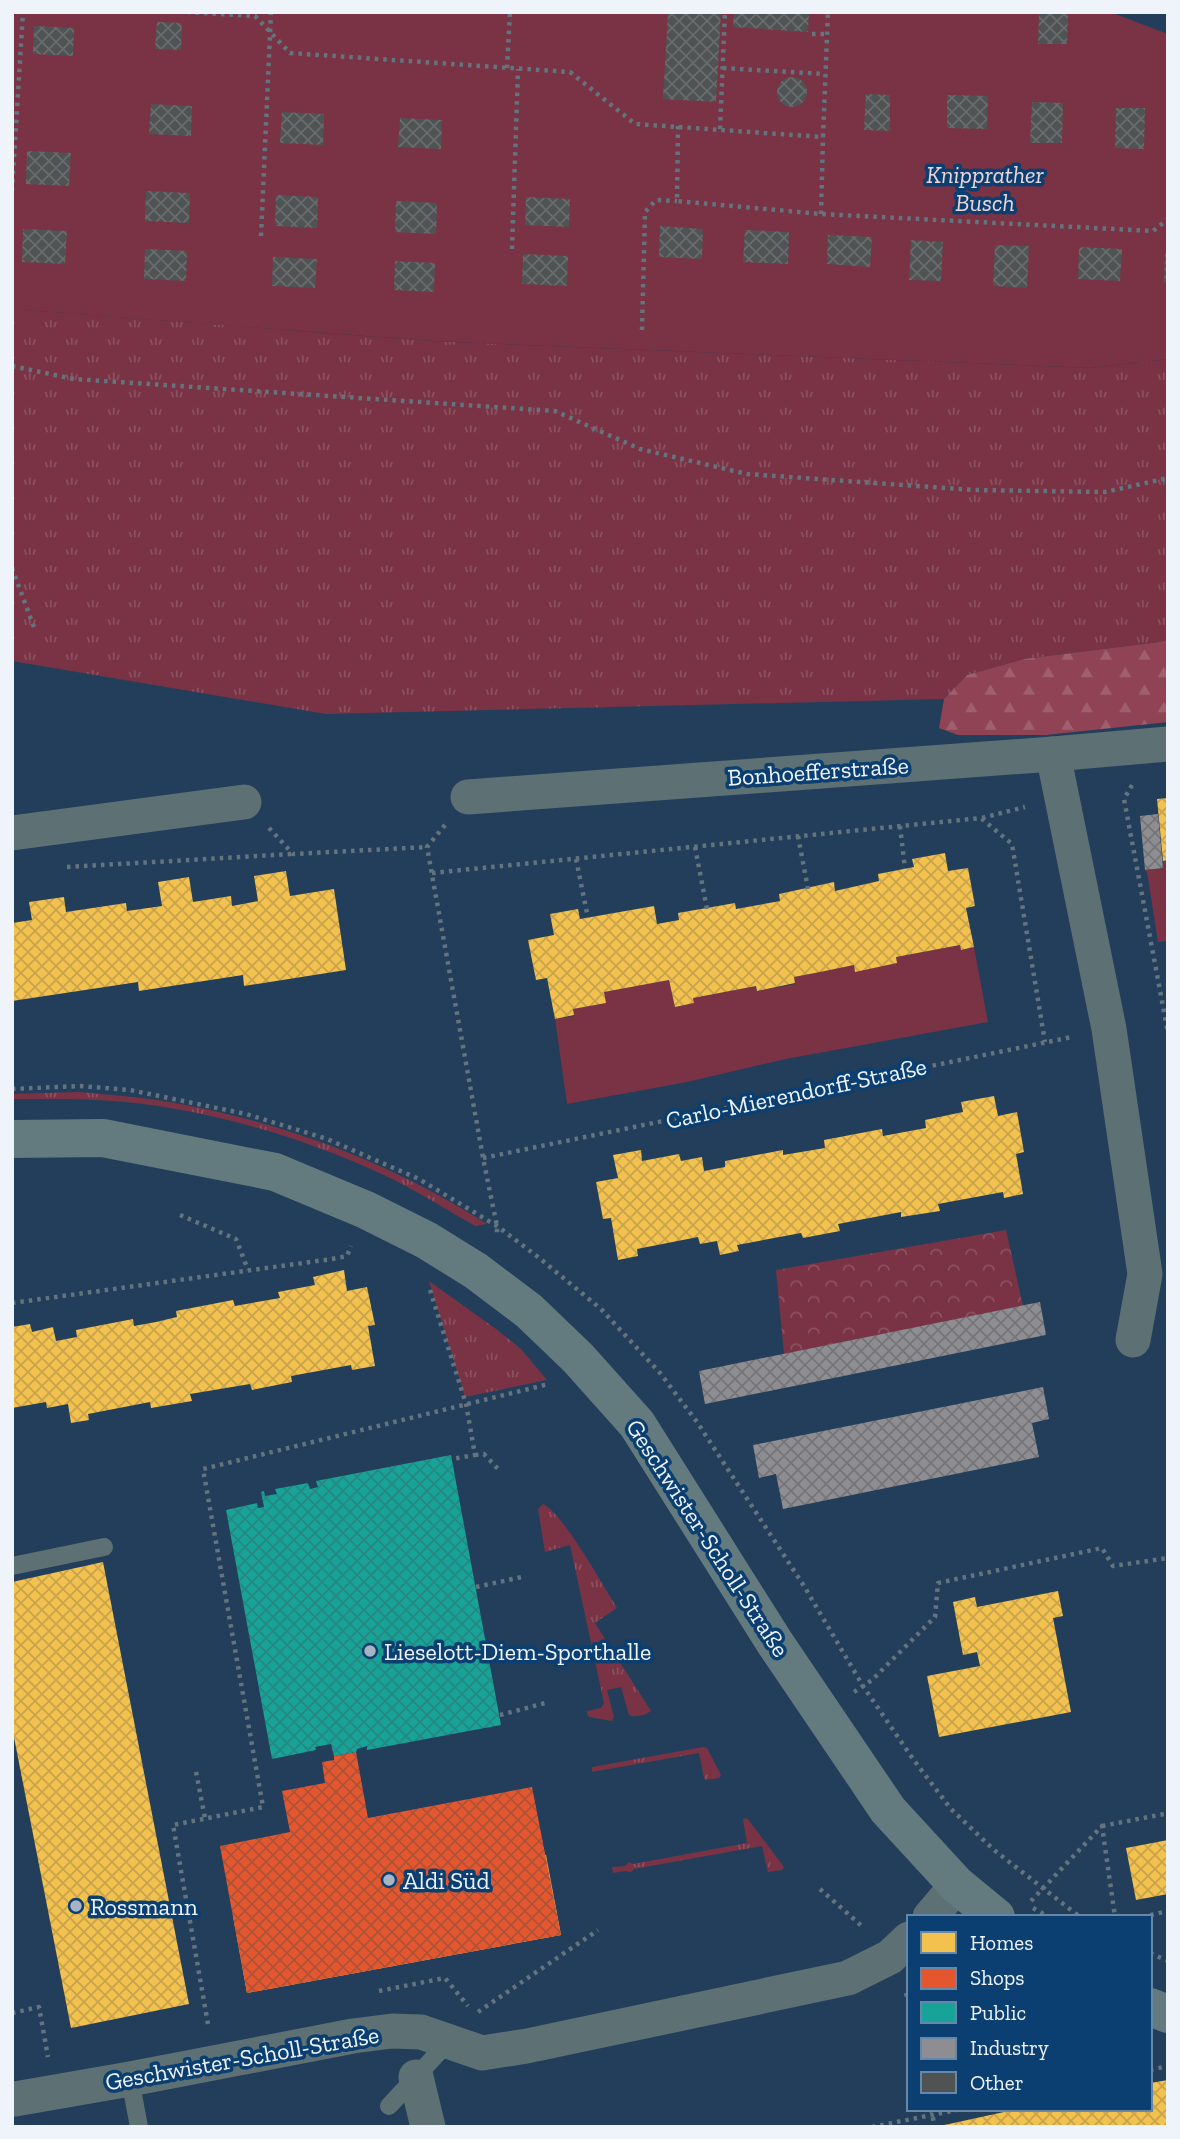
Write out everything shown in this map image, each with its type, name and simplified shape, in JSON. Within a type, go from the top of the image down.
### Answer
[{"type":"street","name":"Bonhoefferstraße","points":[[468,797],[1168,744]]},
{"type":"street","points":[[1053,754],[1109,1029],[1145,1274],[1133,1340]]},
{"type":"street","points":[[12,833],[244,802]]},
{"type":"street","name":"Geschwister-Scholl-Straße","points":[[12,1139],[103,1138],[275,1172],[366,1210],[426,1240],[476,1271],[528,1311],[578,1358],[637,1424],[775,1643],[888,1810],[957,1885],[1012,1911]]},
{"type":"street","points":[[932,1915],[957,1885]]},
{"type":"street","name":"Geschwister-Scholl-Straße","points":[[16,2102],[55,2092],[392,2031],[421,2032],[482,2053],[527,2046],[848,1978],[890,1957],[907,1941]]},
{"type":"street","points":[[416,2077],[428,2127]]},
{"type":"lane","points":[[12,1566],[104,1547]]},
{"type":"lane","points":[[389,2106],[449,2041]]},
{"type":"lane","points":[[130,2079],[139,2127]]},
{"type":"path","points":[[12,191],[23,12]]},
{"type":"path","points":[[187,12],[255,16],[290,53],[570,72],[635,124],[823,137]]},
{"type":"path","points":[[261,236],[271,12]]},
{"type":"path","points":[[507,68],[510,12]]},
{"type":"path","points":[[720,130],[725,12]]},
{"type":"path","points":[[821,214],[828,12]]},
{"type":"path","points":[[813,34],[827,34]]},
{"type":"path","points":[[723,68],[825,74]]},
{"type":"path","points":[[512,249],[518,69]]},
{"type":"path","points":[[677,201],[678,126]]},
{"type":"path","points":[[642,330],[645,212],[656,200],[821,214],[1153,231],[1168,219]]},
{"type":"path","points":[[12,366],[74,379],[555,411],[640,449],[747,474],[974,489],[1105,492],[1168,478]]},
{"type":"path","points":[[12,568],[35,630]]},
{"type":"path","points":[[1136,779],[1124,799],[1168,1033]]},
{"type":"path","points":[[67,867],[427,847],[468,797]]},
{"type":"path","points":[[244,802],[293,854]]},
{"type":"path","points":[[432,873],[981,818],[1030,806]]},
{"type":"path","points":[[981,818],[1012,845],[1045,1042]]},
{"type":"path","points":[[900,827],[905,869]]},
{"type":"path","points":[[798,836],[808,889]]},
{"type":"path","points":[[427,847],[497,1226],[496,1248]]},
{"type":"path","points":[[695,847],[706,909]]},
{"type":"path","points":[[576,859],[588,918]]},
{"type":"path","name":"Carlo-Mierendorff-Straße","points":[[483,1158],[1109,1029]]},
{"type":"path","points":[[180,1215],[236,1239],[248,1270]]},
{"type":"path","points":[[12,1303],[347,1256],[352,1244]]},
{"type":"path","points":[[429,1287],[466,1405],[475,1455]]},
{"type":"path","points":[[208,2024],[173,1825],[263,1807],[202,1469],[550,1384],[615,1324]]},
{"type":"path","points":[[452,1459],[484,1454],[499,1470]]},
{"type":"path","points":[[847,1696],[872,1680],[935,1617],[938,1583],[1102,1548],[1113,1566],[1168,1558]]},
{"type":"path","points":[[475,1587],[522,1577]]},
{"type":"path","points":[[500,1714],[549,1702]]},
{"type":"path","points":[[196,1772],[205,1818]]},
{"type":"path","points":[[1012,1911],[1102,1826],[1164,1814]]},
{"type":"path","points":[[1102,1826],[1115,1915]]},
{"type":"path","points":[[1151,1915],[1168,1911]]},
{"type":"path","points":[[482,2053],[475,2015],[598,1930]]},
{"type":"path","points":[[1152,1954],[1168,1961]]},
{"type":"path","points":[[12,2013],[39,2007],[55,2092]]},
{"type":"path","points":[[872,2127],[932,2112],[934,2123]]},
{"type":"green space","name":"Knipprather Busch","points":[[12,12],[1110,12],[1168,34],[1168,359],[1090,368],[431,341],[25,310],[12,304]]},
{"type":"green space","points":[[12,304],[26,310],[431,341],[1090,368],[1168,359],[1168,641],[1024,659],[967,675],[944,699],[326,714],[12,661]]},
{"type":"green space","points":[[1168,641],[1168,722],[1046,735],[958,735],[939,728],[944,699],[967,675],[1024,659]]},
{"type":"green space","points":[[1168,860],[1168,941],[1158,942],[1145,870],[1163,868],[1163,861]]},
{"type":"green space","points":[[960,945],[961,950],[974,947],[988,1022],[786,1059],[687,1082],[567,1104],[555,1019],[574,1016],[573,1009],[606,1003],[604,992],[669,980],[675,1007],[694,1003],[693,998],[756,986],[757,991],[795,984],[794,977],[854,965],[855,971],[897,963],[896,957]]},
{"type":"green space","points":[[79,1092],[175,1103],[216,1111],[297,1134],[376,1164],[414,1182],[487,1224],[475,1226],[409,1188],[355,1162],[291,1138],[226,1119],[125,1102],[12,1099],[12,1094]]},
{"type":"green space","points":[[1006,1230],[1023,1306],[784,1354],[776,1270]]},
{"type":"green space","points":[[429,1281],[521,1349],[547,1380],[465,1397]]},
{"type":"green space","points":[[543,1504],[571,1535],[617,1608],[595,1623],[651,1711],[646,1714],[629,1715],[621,1687],[607,1690],[614,1717],[612,1721],[589,1717],[587,1714],[587,1711],[601,1708],[604,1703],[570,1545],[545,1552],[538,1509]]},
{"type":"green space","points":[[707,1748],[721,1775],[719,1778],[704,1778],[699,1753],[592,1772],[592,1767]]},
{"type":"green space","points":[[747,1818],[784,1867],[782,1870],[768,1872],[762,1846],[634,1869],[631,1872],[613,1873],[612,1867],[625,1866],[629,1862],[633,1864],[747,1843],[743,1819]]},
{"type":"building: Homes","points":[[1168,798],[1168,860],[1163,861],[1157,799]]},
{"type":"building: Homes","points":[[945,853],[948,871],[968,868],[975,906],[966,908],[974,947],[961,950],[960,945],[896,957],[897,963],[855,972],[854,965],[794,977],[795,983],[757,991],[756,986],[693,998],[694,1003],[675,1007],[669,980],[604,992],[606,1003],[573,1009],[574,1015],[555,1019],[547,978],[536,980],[528,940],[554,935],[550,914],[578,909],[580,919],[654,906],[657,924],[679,920],[678,913],[735,903],[736,909],[780,901],[779,894],[834,882],[835,891],[879,881],[878,874],[914,867],[912,859]]},
{"type":"building: Homes","points":[[286,871],[290,896],[334,889],[346,970],[244,986],[243,975],[139,991],[138,982],[12,1001],[12,923],[32,920],[29,902],[64,897],[66,912],[126,903],[127,911],[162,906],[158,882],[189,877],[193,902],[231,896],[232,906],[258,901],[254,876]]},
{"type":"building: Homes","points":[[994,1096],[998,1116],[1017,1112],[1024,1152],[1016,1154],[1023,1194],[1004,1198],[1003,1192],[938,1204],[940,1211],[901,1217],[901,1212],[838,1224],[840,1231],[803,1238],[801,1233],[737,1245],[739,1251],[720,1255],[717,1241],[700,1244],[698,1237],[637,1249],[638,1256],[618,1260],[611,1218],[603,1219],[596,1182],[618,1178],[613,1155],[641,1150],[642,1161],[679,1154],[681,1161],[702,1157],[704,1171],[725,1167],[725,1161],[783,1150],[783,1155],[825,1148],[824,1140],[882,1129],[883,1136],[926,1128],[925,1120],[963,1112],[961,1102]]},
{"type":"building: Homes","points":[[344,1270],[347,1291],[367,1287],[375,1325],[368,1326],[375,1366],[352,1370],[351,1365],[291,1376],[292,1382],[252,1390],[250,1384],[190,1394],[192,1401],[151,1408],[150,1402],[88,1414],[89,1420],[71,1423],[68,1404],[47,1408],[46,1402],[12,1408],[12,1327],[30,1324],[32,1332],[53,1327],[56,1341],[77,1337],[76,1330],[133,1319],[134,1326],[177,1317],[176,1311],[233,1300],[235,1306],[280,1298],[278,1292],[315,1285],[313,1277]]},
{"type":"building: Homes","points":[[103,1562],[189,2004],[71,2028],[12,1727],[12,1582]]},
{"type":"building: Homes","points":[[1058,1591],[1063,1616],[1053,1618],[1071,1712],[939,1737],[927,1676],[980,1666],[977,1652],[963,1655],[953,1602],[975,1597],[977,1607]]},
{"type":"building: Homes","points":[[1168,1840],[1168,1894],[1136,1900],[1126,1848]]},
{"type":"building: Homes","points":[[546,1855],[561,1935],[247,1993],[233,1916]]},
{"type":"building: Homes","points":[[1168,2080],[1168,2127],[935,2127],[1009,2111],[1152,2111],[1152,2083]]},
{"type":"building: Shops","name":"Aldi Süd","points":[[356,1752],[368,1818],[532,1787],[561,1935],[247,1993],[220,1846],[290,1832],[282,1791],[325,1783],[322,1762],[334,1760],[334,1756]]},
{"type":"building: Public","name":"Lieselott-Diem-Sporthalle","points":[[451,1455],[501,1725],[367,1750],[367,1746],[357,1749],[356,1752],[334,1756],[331,1744],[315,1747],[316,1750],[272,1759],[226,1510],[257,1503],[258,1508],[264,1507],[261,1492],[264,1491],[265,1496],[277,1494],[275,1489],[308,1483],[310,1489],[318,1487],[316,1481]]},
{"type":"building: Industry","points":[[1158,814],[1163,868],[1145,870],[1140,816]]},
{"type":"building: Industry","points":[[1040,1302],[1046,1335],[705,1404],[699,1371]]},
{"type":"building: Industry","points":[[1043,1387],[1049,1419],[1032,1423],[1039,1457],[783,1509],[776,1474],[759,1478],[753,1445]]},
{"type":"building: Other","points":[[668,12],[721,12],[716,102],[663,99]]},
{"type":"building: Other","points":[[734,12],[809,12],[808,32],[733,27]]},
{"type":"building: Other","points":[[1039,12],[1068,12],[1067,44],[1038,44]]},
{"type":"building: Other","points":[[157,22],[182,23],[181,50],[155,49]]},
{"type":"building: Other","points":[[34,26],[74,28],[73,56],[33,54]]},
{"type":"building: Other","points":[[792,77],[803,81],[807,92],[803,103],[792,107],[781,103],[777,92],[781,81]]},
{"type":"building: Other","points":[[866,94],[890,95],[890,131],[864,130]]},
{"type":"building: Other","points":[[947,95],[988,96],[987,129],[947,128]]},
{"type":"building: Other","points":[[1032,102],[1063,103],[1062,143],[1030,143]]},
{"type":"building: Other","points":[[151,104],[192,106],[191,136],[149,134]]},
{"type":"building: Other","points":[[1116,108],[1145,108],[1144,149],[1115,148]]},
{"type":"building: Other","points":[[282,112],[324,114],[323,145],[280,143]]},
{"type":"building: Other","points":[[400,118],[442,120],[441,149],[398,147]]},
{"type":"building: Other","points":[[27,151],[71,153],[69,186],[26,184]]},
{"type":"building: Other","points":[[146,191],[190,193],[189,223],[145,221]]},
{"type":"building: Other","points":[[276,195],[318,197],[317,228],[275,226]]},
{"type":"building: Other","points":[[526,197],[570,199],[569,227],[525,225]]},
{"type":"building: Other","points":[[396,201],[437,203],[436,234],[395,232]]},
{"type":"building: Other","points":[[660,226],[703,229],[702,259],[659,257]]},
{"type":"building: Other","points":[[23,229],[67,231],[65,264],[22,262]]},
{"type":"building: Other","points":[[745,230],[789,232],[788,264],[743,262]]},
{"type":"building: Other","points":[[828,235],[872,237],[870,267],[827,264]]},
{"type":"building: Other","points":[[911,240],[943,242],[941,281],[909,280]]},
{"type":"building: Other","points":[[995,245],[1029,246],[1027,288],[993,286]]},
{"type":"building: Other","points":[[1079,247],[1122,249],[1120,281],[1078,279]]},
{"type":"building: Other","points":[[145,249],[187,251],[186,281],[144,279]]},
{"type":"building: Other","points":[[1165,253],[1168,253],[1168,282],[1164,282]]},
{"type":"building: Other","points":[[523,254],[568,256],[567,286],[522,284]]},
{"type":"building: Other","points":[[273,257],[317,259],[315,288],[272,286]]},
{"type":"building: Other","points":[[395,261],[435,263],[434,292],[394,290]]},
{"type":"place","name":"Lieselott-Diem-Sporthalle","points":[[370,1651]]},
{"type":"place","name":"Aldi Süd","points":[[389,1880]]},
{"type":"place","name":"Rossmann","points":[[76,1906]]}]
